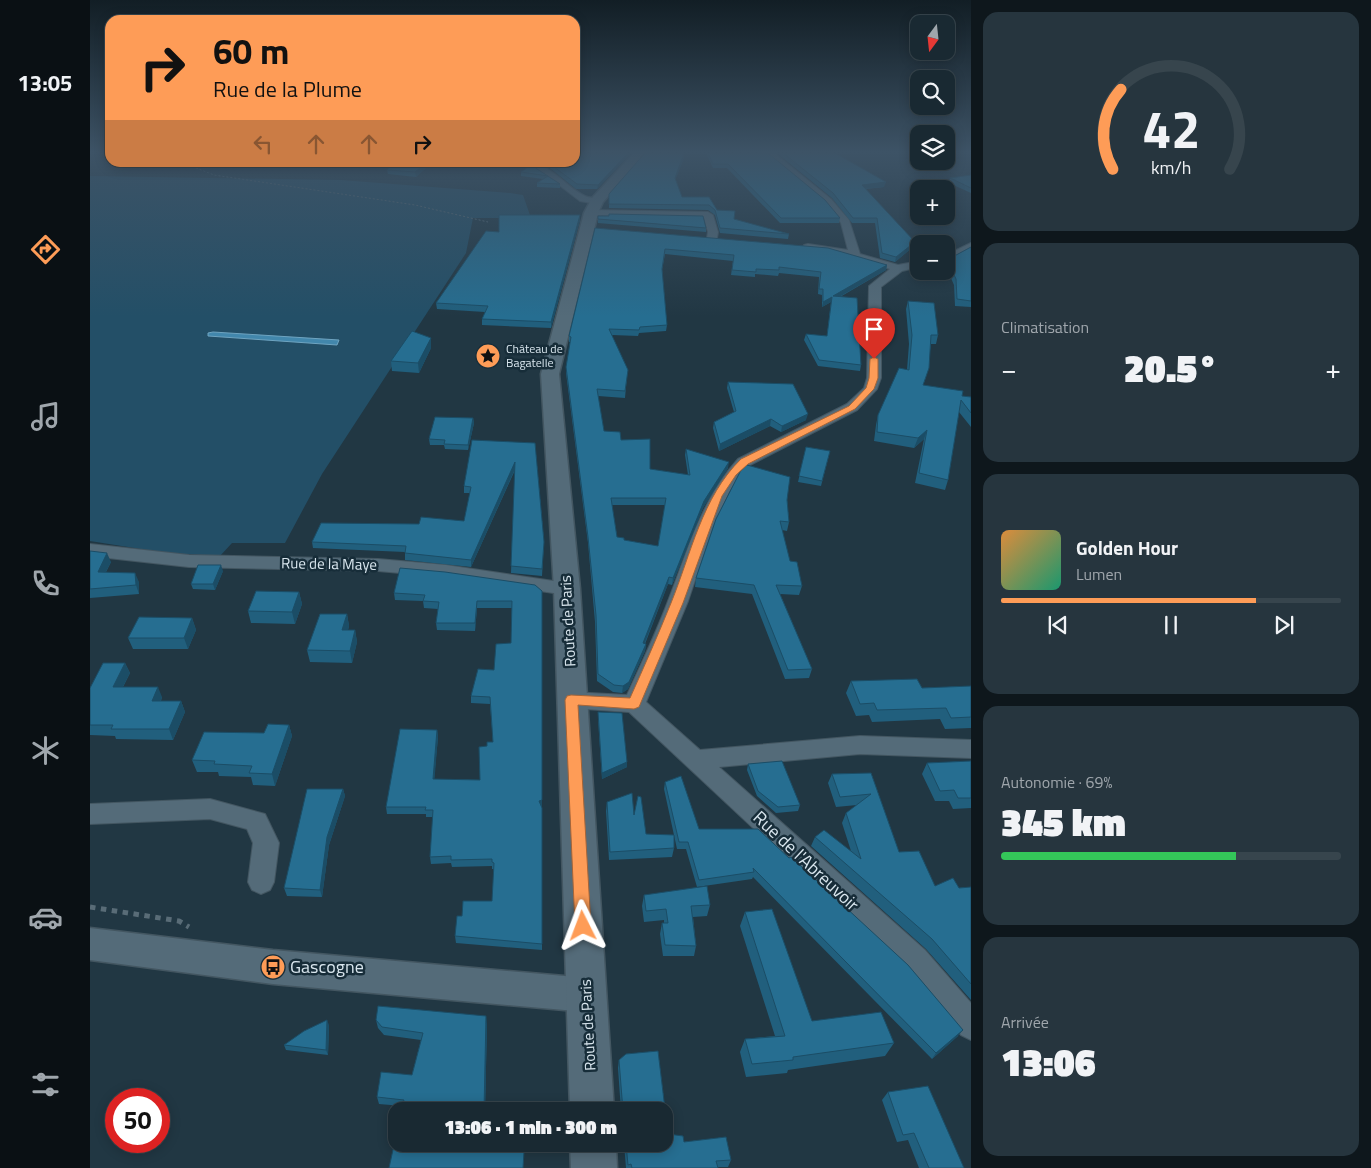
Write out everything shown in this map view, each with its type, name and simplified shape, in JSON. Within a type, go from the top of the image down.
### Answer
[{"type":"main road","name":"Route de Paris","points":[[592,1102],[567,589],[550,374],[558,337],[594,217],[601,208]]},
{"type":"main road","points":[[593,1152],[594,1168]]},
{"type":"street","points":[[588,208],[594,217],[708,215],[713,232],[712,238]]},
{"type":"street","points":[[834,208],[846,222],[855,255]]},
{"type":"street","points":[[799,246],[836,250],[898,268]]},
{"type":"street","points":[[955,255],[971,246]]},
{"type":"street","points":[[571,700],[634,704],[677,603],[717,496],[733,473],[744,462],[852,408],[870,389],[874,378],[875,286],[898,268],[910,266]]},
{"type":"street","name":"Rue de la Maye","points":[[90,550],[189,561],[378,565],[446,571],[567,589]]},
{"type":"street","name":"Rue de l'Abreuvoir","points":[[634,704],[915,960],[971,1025]]},
{"type":"street","points":[[696,760],[860,745],[971,749]]},
{"type":"street","points":[[90,814],[210,809],[256,821],[266,843],[261,882]]},
{"type":"street","points":[[90,944],[272,967],[587,995]]},
{"type":"path","points":[[423,208],[488,222]]},
{"type":"shaded area","points":[[90,208],[527,208],[531,218],[473,218],[466,253],[322,474],[285,543],[232,543],[220,556],[166,553],[90,541]]},
{"type":"shaded area","points":[[208,333],[339,340],[337,345],[208,336]]},
{"type":"building","points":[[712,208],[715,208],[717,210],[735,211],[734,219],[789,234],[720,228],[715,210]]},
{"type":"building","points":[[771,208],[831,208],[840,218],[781,218]]},
{"type":"building","points":[[845,208],[883,208],[910,237],[910,246],[896,257],[882,253],[877,218],[853,218]]},
{"type":"building","points":[[609,214],[703,216],[706,228],[598,219],[598,216],[609,216]]},
{"type":"building","points":[[499,215],[580,215],[551,322],[482,319],[488,306],[436,303],[486,231],[499,232]]},
{"type":"building","points":[[595,228],[828,248],[887,265],[833,296],[857,298],[861,365],[819,360],[806,334],[827,336],[832,297],[823,302],[823,289],[819,289],[821,272],[779,267],[779,270],[756,269],[756,272],[732,270],[734,255],[665,249],[662,269],[667,325],[640,327],[639,330],[609,329],[628,370],[625,391],[597,389],[604,431],[620,432],[621,440],[650,439],[650,469],[690,475],[686,449],[729,462],[704,501],[673,578],[669,577],[643,643],[646,644],[629,682],[623,686],[614,685],[598,674],[596,615],[588,537],[566,367],[571,337],[569,336]],"holes":[[[611,498],[666,498],[658,546],[617,537]]]},
{"type":"building","points":[[971,247],[971,301],[957,299],[955,256]]},
{"type":"building","points":[[908,301],[934,303],[938,335],[931,335],[929,368],[923,385],[963,391],[962,396],[971,397],[971,413],[961,400],[948,480],[919,473],[927,430],[918,438],[877,432],[878,415],[899,368],[909,370],[912,335]]},
{"type":"building","points":[[412,331],[431,338],[418,363],[391,361]]},
{"type":"building","points":[[728,382],[793,384],[808,414],[782,426],[771,419],[720,444],[714,422],[736,411]]},
{"type":"building","points":[[435,417],[473,418],[468,445],[444,444],[445,440],[429,439]]},
{"type":"building","points":[[472,440],[535,443],[544,542],[542,569],[511,566],[515,462],[471,560],[405,553],[406,546],[312,542],[321,523],[419,524],[421,517],[464,521],[471,487],[464,486]]},
{"type":"building","points":[[806,447],[830,451],[822,481],[799,476]]},
{"type":"building","points":[[747,465],[790,477],[787,500],[789,522],[780,521],[790,561],[797,562],[802,586],[776,585],[812,669],[788,670],[754,585],[696,578],[716,519],[740,472]]},
{"type":"building","points":[[90,551],[107,553],[98,572],[135,573],[136,585],[90,589]]},
{"type":"building","points":[[198,565],[221,565],[213,584],[191,584]]},
{"type":"building","points":[[400,568],[445,572],[535,585],[542,591],[542,800],[539,801],[542,808],[542,944],[455,936],[457,916],[462,916],[463,901],[492,901],[494,863],[492,859],[451,860],[451,856],[430,857],[433,810],[425,810],[426,807],[386,807],[400,729],[437,730],[433,779],[480,780],[479,747],[487,746],[487,742],[493,742],[490,697],[471,696],[478,669],[494,670],[496,644],[511,643],[512,601],[477,601],[475,623],[436,623],[439,602],[423,601],[425,595],[394,593]]},
{"type":"building","points":[[256,591],[299,592],[292,612],[248,611]]},
{"type":"building","points":[[320,614],[347,614],[342,630],[355,630],[350,651],[307,650]]},
{"type":"building","points":[[139,617],[192,618],[184,638],[128,638]]},
{"type":"building","points":[[103,663],[125,663],[113,687],[158,687],[152,701],[181,701],[169,729],[111,729],[113,725],[90,725],[90,688]]},
{"type":"building","points":[[917,679],[922,688],[971,686],[971,717],[951,718],[946,708],[877,710],[874,703],[860,704],[851,681]]},
{"type":"building","points":[[598,712],[622,713],[627,762],[602,773]]},
{"type":"building","points":[[268,724],[289,725],[272,774],[249,773],[252,766],[214,764],[215,761],[192,760],[204,732],[264,733]]},
{"type":"building","points":[[782,761],[800,805],[778,807],[758,791],[748,764]]},
{"type":"building","points":[[971,761],[971,798],[958,798],[954,790],[940,791],[927,763]]},
{"type":"building","points":[[871,773],[899,852],[919,851],[935,886],[953,878],[959,888],[971,887],[971,984],[932,939],[815,837],[824,830],[861,859],[846,813],[871,794],[840,797],[832,774]]},
{"type":"building","points":[[681,776],[699,829],[758,829],[908,965],[963,1030],[936,1053],[753,868],[754,872],[699,880],[688,842],[679,842],[665,782]]},
{"type":"building","points":[[307,789],[343,789],[327,837],[320,890],[284,888]]},
{"type":"building","points":[[632,793],[634,815],[638,796],[641,797],[646,834],[674,835],[674,848],[610,852],[607,802]]},
{"type":"building","points":[[707,886],[710,905],[691,906],[696,946],[665,945],[662,923],[668,923],[666,909],[646,911],[644,895]]},
{"type":"building","points":[[772,909],[812,1021],[881,1012],[894,1043],[793,1057],[793,1060],[752,1064],[745,1039],[785,1036],[745,912]]},
{"type":"building","points":[[378,1006],[486,1016],[484,1102],[403,1102],[404,1100],[377,1097],[381,1072],[412,1075],[423,1033],[382,1027],[376,1020]]},
{"type":"building","points":[[327,1020],[326,1050],[284,1045],[304,1031]]},
{"type":"building","points":[[658,1051],[664,1102],[622,1102],[619,1060],[626,1054]]},
{"type":"building","points":[[928,1086],[964,1168],[929,1168],[914,1133],[903,1135],[888,1092]]},
{"type":"building","points":[[673,1135],[683,1136],[684,1142],[726,1137],[731,1160],[716,1161],[718,1168],[632,1168],[631,1164],[628,1165],[627,1152],[673,1152]]},
{"type":"building","points":[[392,1152],[524,1152],[523,1168],[389,1168]]},
{"type":"place","name":"Château de Bagatelle","points":[[488,356]]},
{"type":"place","name":"Gascogne","points":[[273,967]]},
{"type":"route","points":[[583,926],[571,700],[634,704],[677,603],[717,496],[733,473],[744,462],[852,408],[870,389],[874,378],[874,359]]}]
